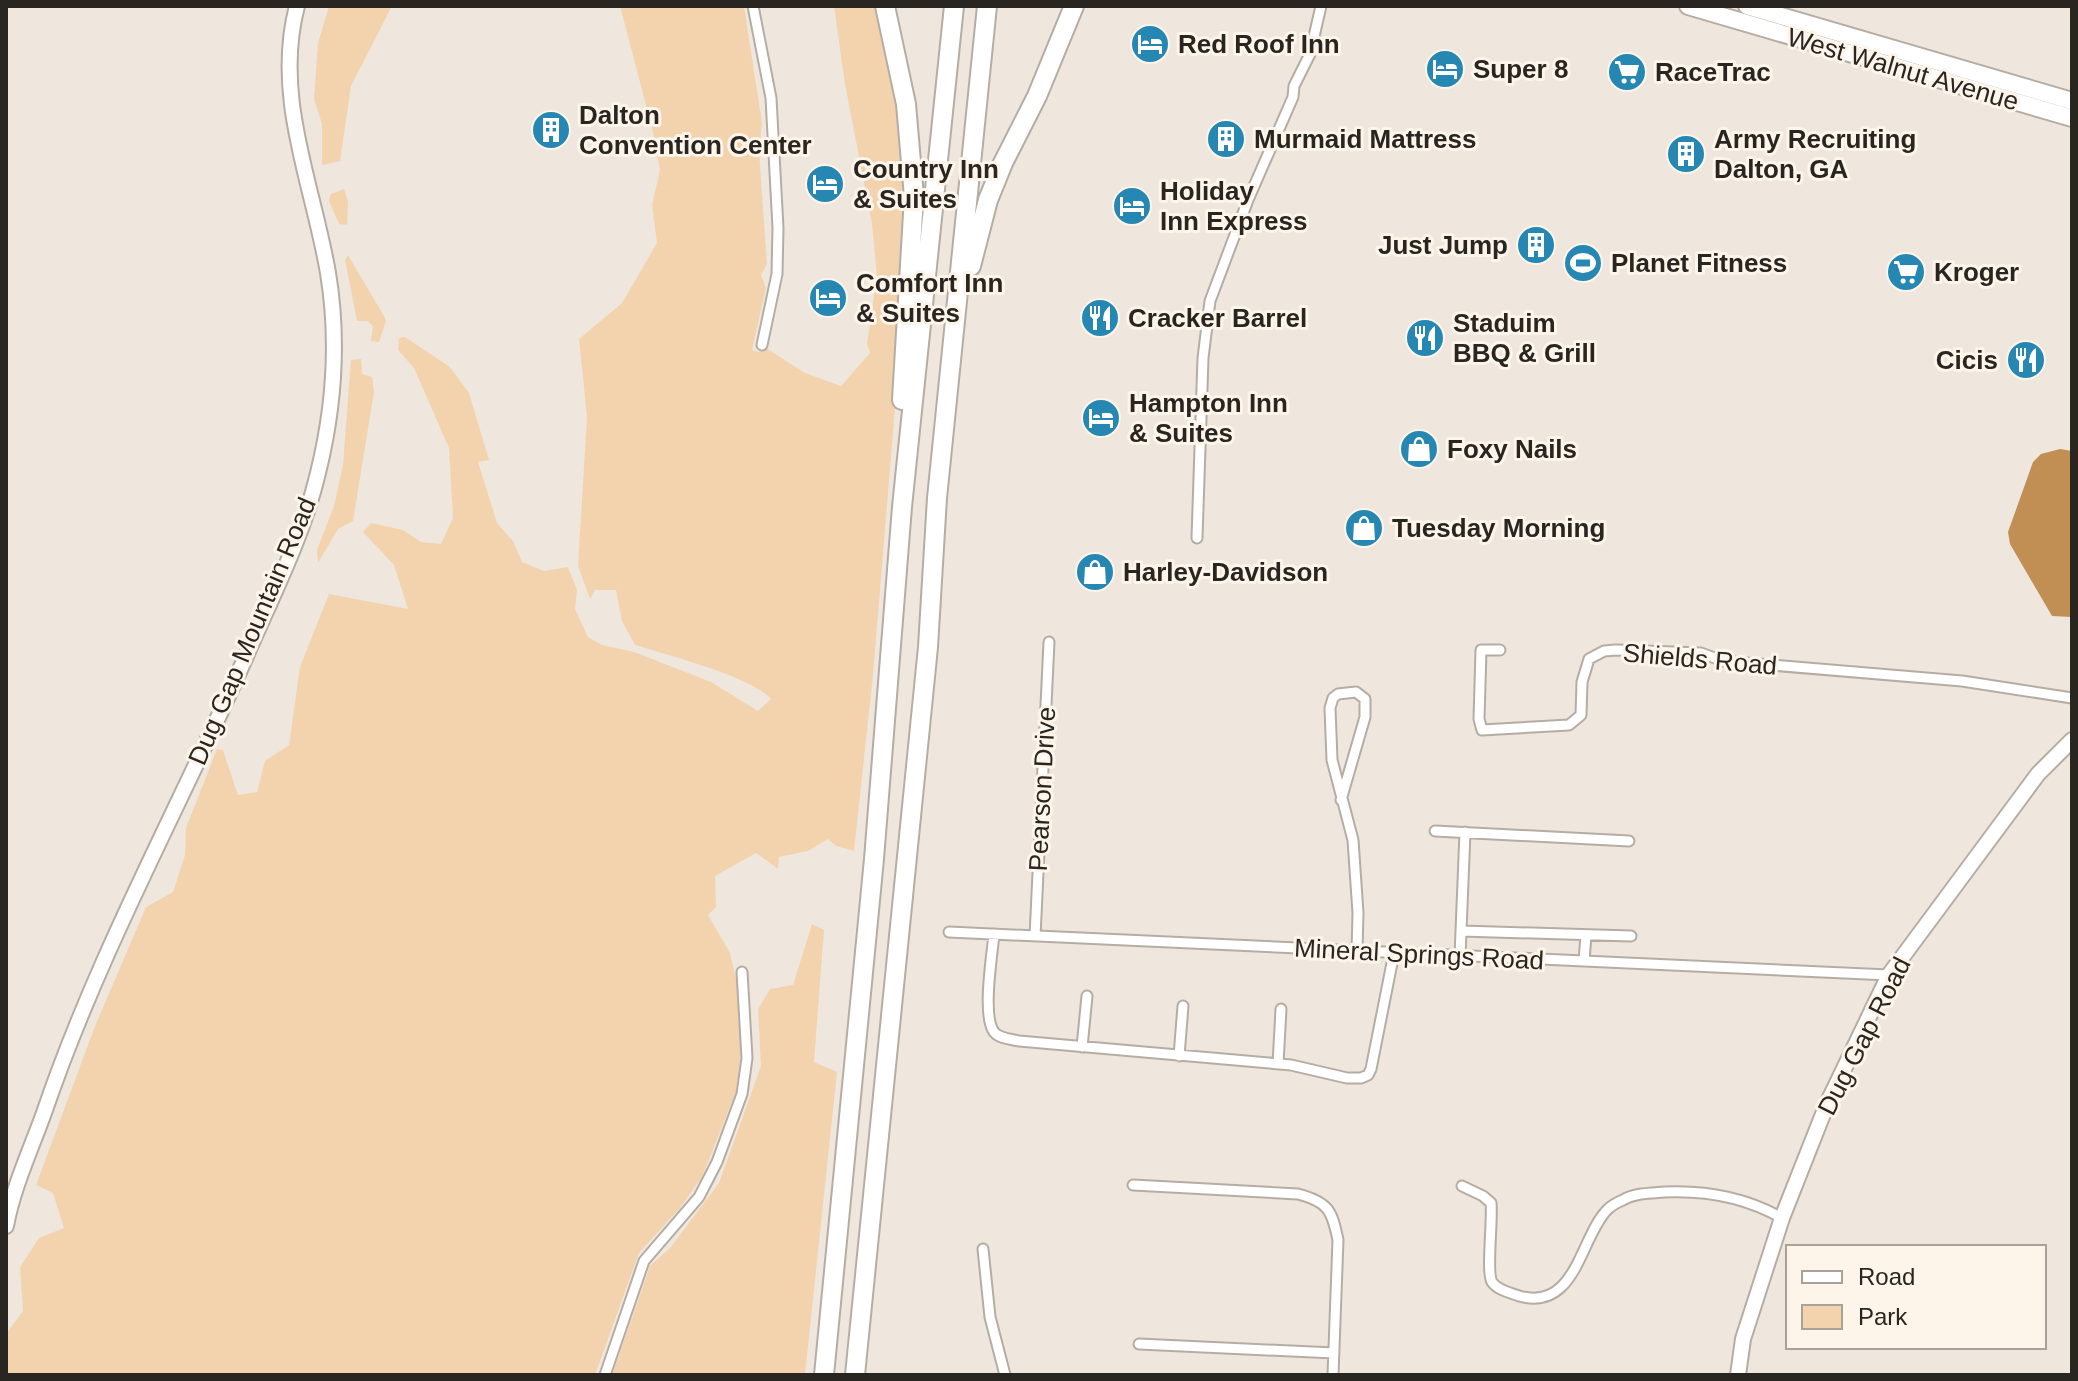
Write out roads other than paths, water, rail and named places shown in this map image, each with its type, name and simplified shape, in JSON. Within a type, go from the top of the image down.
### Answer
[{"type":"highway","points":[[885,6],[906,104],[914,197],[902,394],[902,507]]},
{"type":"highway","points":[[824,1375],[872,887],[902,507],[954,6]]},
{"type":"highway","points":[[855,1375],[928,647],[937,498],[987,6]]},
{"type":"highway","points":[[957,302],[969,273],[984,212],[1003,163],[1037,96],[1074,6]]},
{"type":"main road","name":"West Walnut Avenue","points":[[1688,6],[2072,118]]},
{"type":"main road","name":"West Walnut Avenue","points":[[1747,6],[2072,101]]},
{"type":"street","name":"Dug Gap Mountain Road","points":[[6,1226],[59,1069],[112,940],[228,698],[288,561],[317,476],[331,406],[334,347],[328,274],[291,104],[289,60],[297,6]]},
{"type":"street","points":[[753,6],[771,98],[778,228],[777,274],[762,345]]},
{"type":"street","points":[[1197,538],[1203,358],[1210,301],[1248,200],[1293,97],[1294,86],[1310,54],[1321,6]]},
{"type":"street","name":"Pearson Drive","points":[[1035,936],[1049,642]]},
{"type":"street","name":"Shields Road","points":[[1500,650],[1481,650],[1479,719],[1482,730],[1569,725],[1581,715],[1582,682],[1589,659],[1604,651],[1701,653],[1723,661],[1962,681],[2072,698]]},
{"type":"street","points":[[1341,800],[1365,717],[1365,699],[1356,692],[1338,694],[1330,708],[1332,760],[1341,800],[1353,840],[1357,951]]},
{"type":"street","name":"Dug Gap Road","points":[[1738,1375],[1743,1339],[1782,1218],[1827,1104],[1889,975],[2038,774],[2072,740]]},
{"type":"street","points":[[1435,831],[1629,841]]},
{"type":"street","points":[[1460,956],[1465,832]]},
{"type":"street","points":[[1461,931],[1631,936]]},
{"type":"street","name":"Mineral Springs Road","points":[[949,932],[1889,975]]},
{"type":"street","points":[[994,934],[988,1010],[993,1031],[1000,1037],[1278,1064],[1347,1078],[1368,1075],[1394,953]]},
{"type":"street","points":[[1584,961],[1586,935]]},
{"type":"street","points":[[605,1375],[644,1261],[699,1197],[717,1162],[742,1094],[747,1058],[742,972]]},
{"type":"street","points":[[1082,1047],[1087,996]]},
{"type":"street","points":[[1179,1056],[1183,1006]]},
{"type":"street","points":[[1278,1064],[1281,1009]]},
{"type":"street","points":[[1133,1185],[1298,1194],[1315,1198],[1328,1207],[1338,1240],[1333,1375]]},
{"type":"street","points":[[1462,1186],[1491,1203],[1493,1222],[1489,1267],[1492,1282],[1503,1290],[1523,1297],[1539,1297],[1565,1284],[1607,1210],[1626,1198],[1650,1193],[1709,1192],[1763,1207],[1782,1218]]},
{"type":"street","points":[[983,1249],[990,1317],[1005,1375]]},
{"type":"street","points":[[1139,1344],[1334,1353]]},
{"type":"place","name":"Red Roof Inn","points":[[1150,44]]},
{"type":"place","name":"Super 8","points":[[1445,69]]},
{"type":"place","name":"RaceTrac","points":[[1627,72]]},
{"type":"place","name":"Dalton Convention Center","points":[[551,130]]},
{"type":"place","name":"Murmaid Mattress","points":[[1226,139]]},
{"type":"place","name":"Army Recruiting Dalton, GA","points":[[1686,154]]},
{"type":"place","name":"Country Inn & Suites","points":[[825,184]]},
{"type":"place","name":"Holiday Inn Express","points":[[1132,206]]},
{"type":"place","name":"Just Jump","points":[[1536,245]]},
{"type":"place","name":"Planet Fitness","points":[[1583,263]]},
{"type":"place","name":"Kroger","points":[[1906,272]]},
{"type":"place","name":"Comfort Inn & Suites","points":[[828,298]]},
{"type":"place","name":"Cracker Barrel","points":[[1100,318]]},
{"type":"place","name":"Staduim BBQ & Grill","points":[[1425,338]]},
{"type":"place","name":"Cicis","points":[[2026,360]]},
{"type":"place","name":"Hampton Inn & Suites","points":[[1101,418]]},
{"type":"place","name":"Foxy Nails","points":[[1419,449]]},
{"type":"place","name":"Tuesday Morning","points":[[1364,528]]},
{"type":"place","name":"Harley-Davidson","points":[[1095,572]]}]
